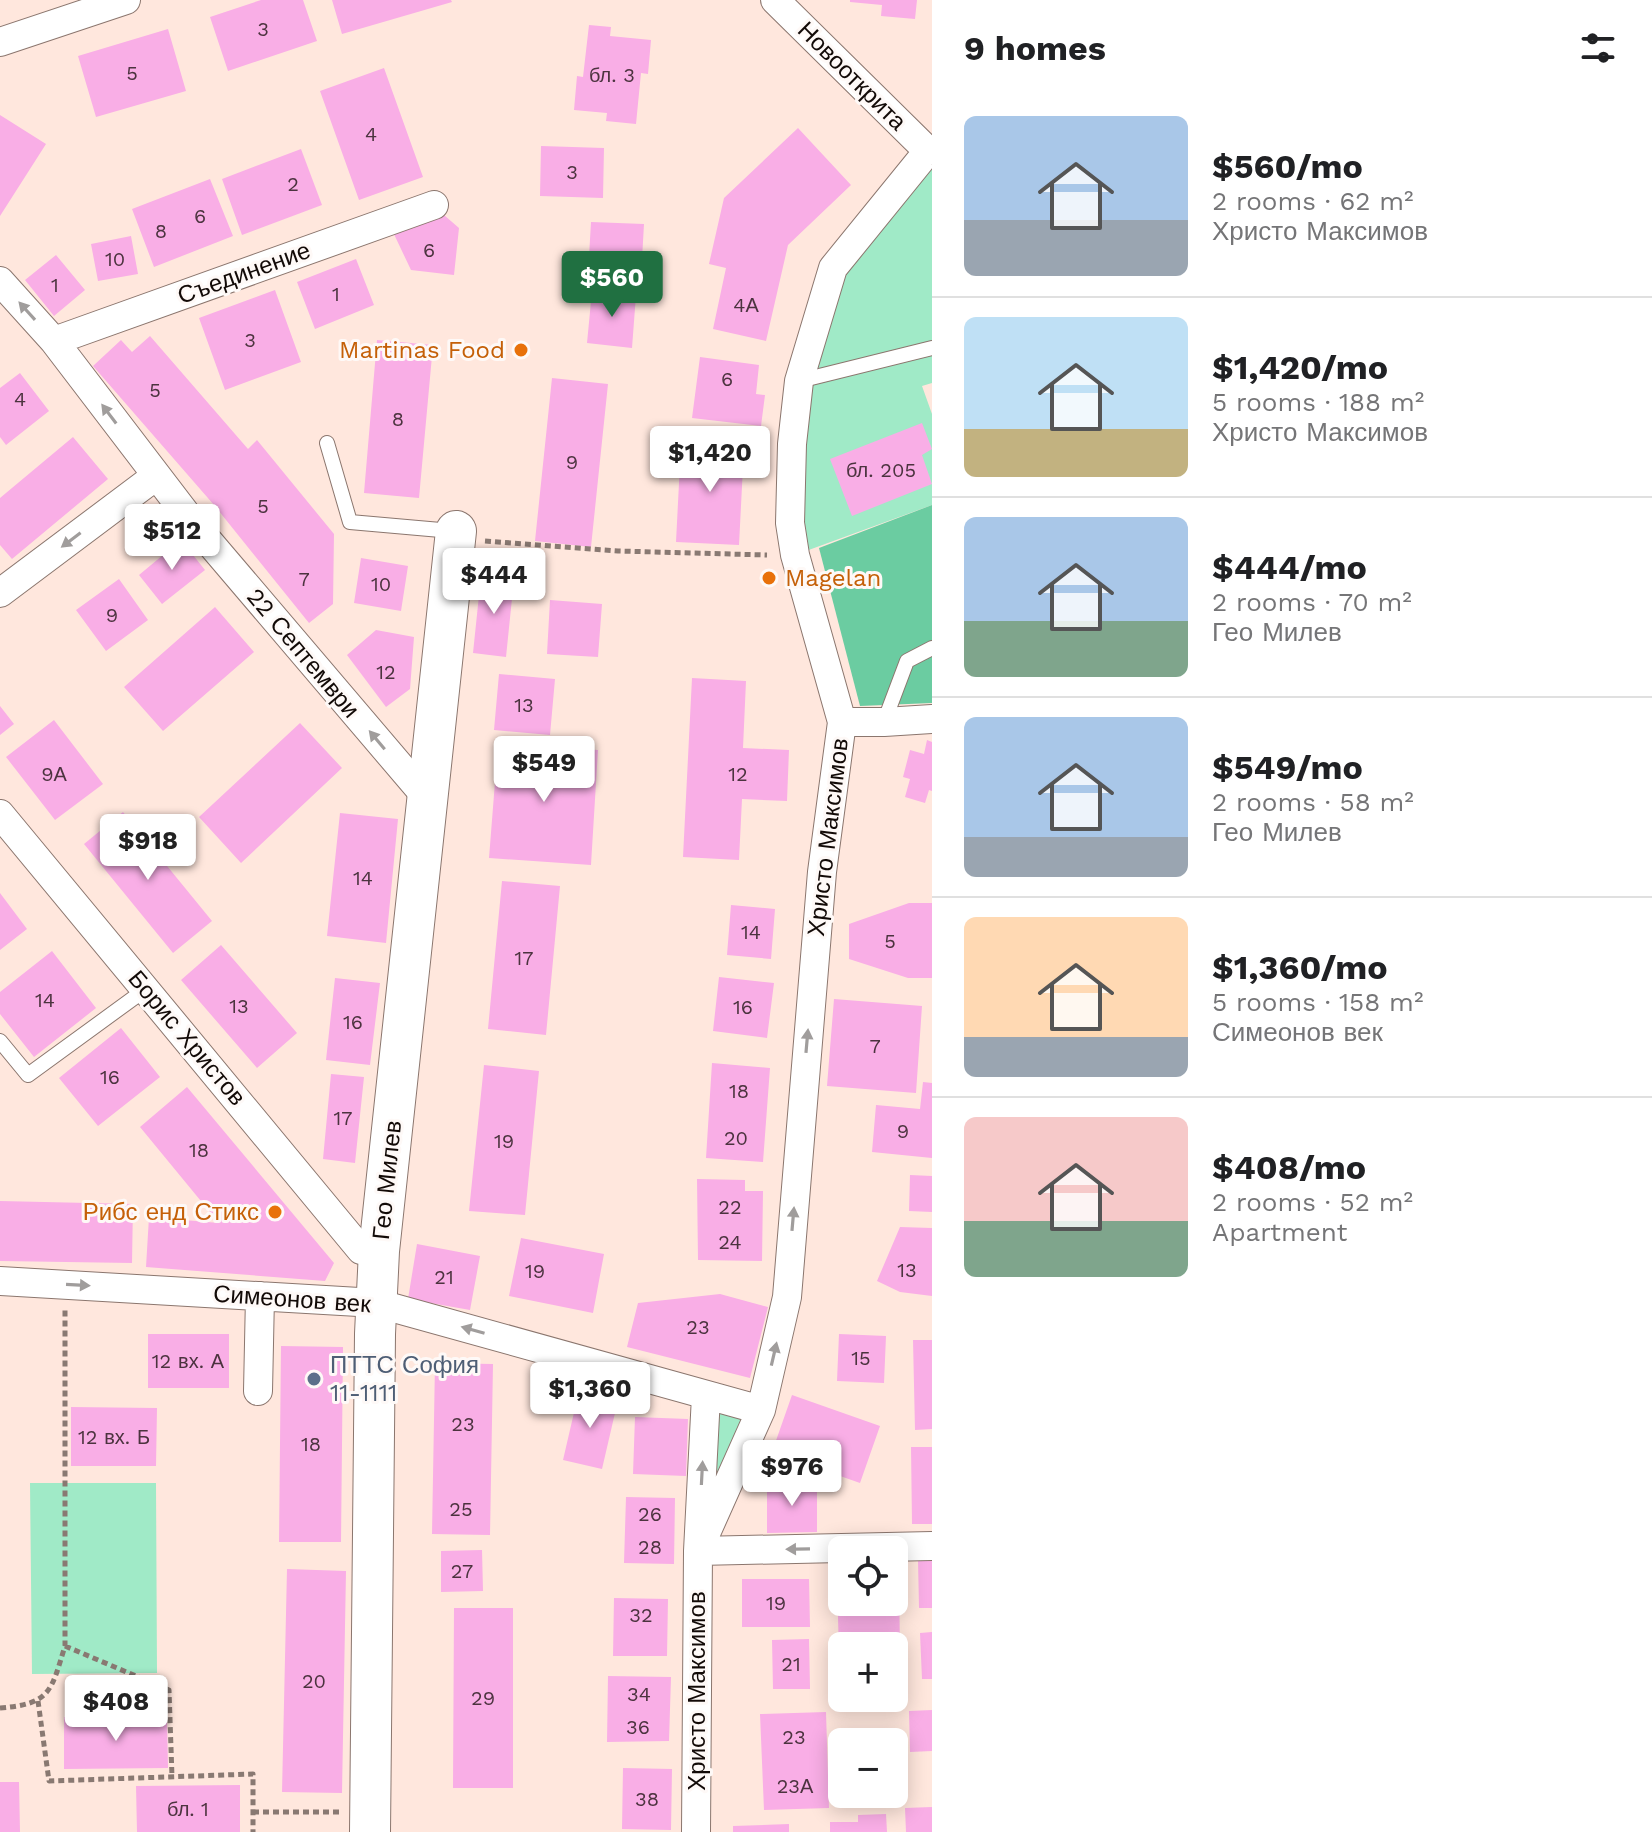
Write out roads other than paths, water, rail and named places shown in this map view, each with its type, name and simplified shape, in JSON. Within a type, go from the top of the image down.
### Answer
[{"type":"street","points":[[0,42],[126,0]]},
{"type":"street","name":"Новооткрита","points":[[775,0],[930,151]]},
{"type":"street","name":"Христо Максимов","points":[[698,1551],[761,1410],[787,1297],[820,886],[842,722],[795,555],[790,523],[792,444],[799,381],[833,268],[930,151]]},
{"type":"street","name":"Съединение","points":[[54,341],[434,205]]},
{"type":"street","name":"22 Септември","points":[[0,281],[54,341],[156,476],[428,799]]},
{"type":"street","points":[[0,593],[156,476]]},
{"type":"street","name":"Гео Милев","points":[[361,1822],[379,1251],[428,799],[466,536]]},
{"type":"street","points":[[842,722],[932,719]]},
{"type":"street","name":"Борис Христов","points":[[0,814],[361,1250],[379,1251]]},
{"type":"street","name":"Симеонов век","points":[[0,1281],[376,1303],[761,1410]]},
{"type":"street","points":[[258,1391],[260,1296]]},
{"type":"street","name":"Христо Максимов","points":[[696,1832],[698,1551],[706,1396]]},
{"type":"street","points":[[698,1551],[932,1546]]},
{"type":"lane","points":[[799,381],[932,348]]},
{"type":"lane","points":[[327,443],[350,522],[466,536]]},
{"type":"lane","points":[[884,722],[907,661],[932,648]]},
{"type":"lane","points":[[0,1041],[28,1075],[146,989]]},
{"type":"place","name":"Martinas Food","points":[[521,350]]},
{"type":"place","name":"Magelan","points":[[769,578]]},
{"type":"place","name":"Рибс енд Стикс","points":[[275,1212]]},
{"type":"place","name":"ПТТС София 11-1111","points":[[314,1379]]}]
